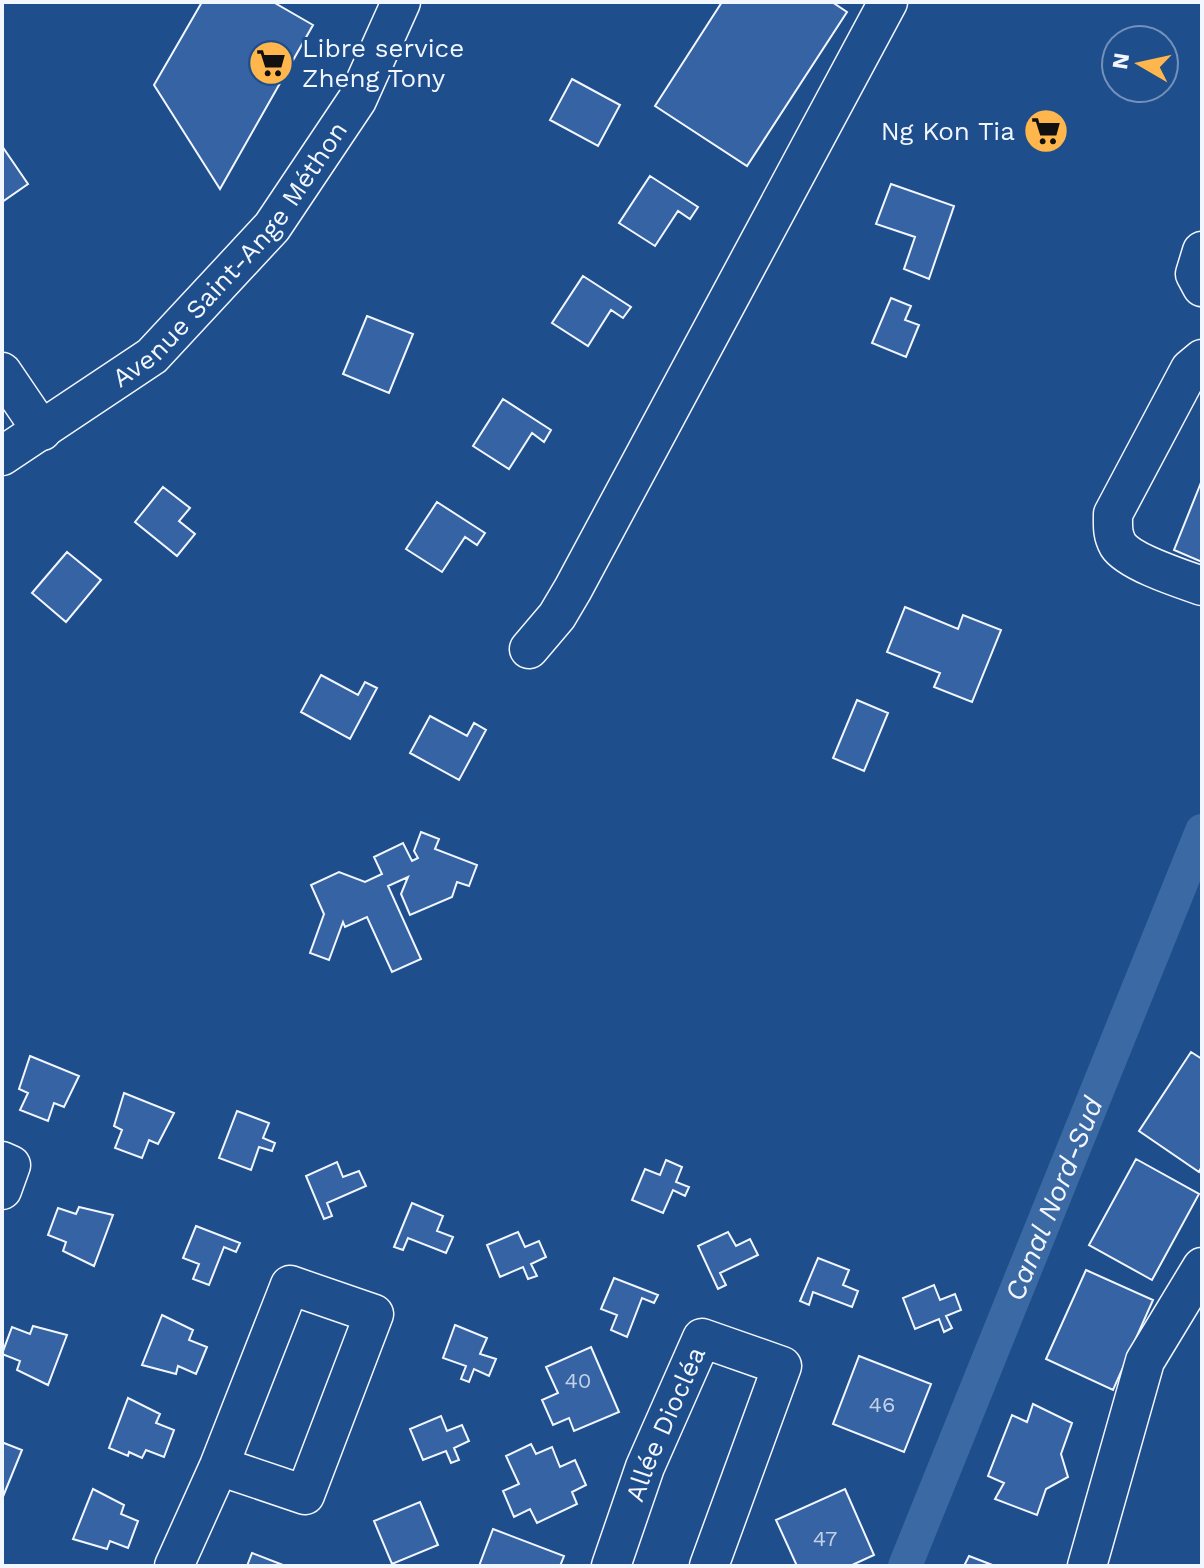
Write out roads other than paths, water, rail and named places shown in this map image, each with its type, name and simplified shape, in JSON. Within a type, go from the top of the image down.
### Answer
[{"type":"street","name":"Avenue Saint-Ange Méthon","points":[[2,456],[152,356],[272,227],[357,100],[401,2]]},
{"type":"street","points":[[529,649],[557,616],[573,589],[888,2]]},
{"type":"street","points":[[1202,251],[1195,274],[1202,287]]},
{"type":"street","points":[[1202,359],[1190,369],[1113,514],[1113,534],[1120,549],[1164,572],[1202,586]]},
{"type":"street","points":[[2,372],[42,431]]},
{"type":"street","points":[[2,1161],[11,1165],[2,1190]]},
{"type":"street","points":[[1087,1566],[1145,1361],[1202,1267]]},
{"type":"street","points":[[174,1566],[219,1466],[290,1285],[374,1314],[305,1495],[219,1466]]},
{"type":"street","name":"Allée Diocléa","points":[[611,1566],[645,1467],[702,1338],[782,1366],[709,1566]]},
{"type":"waterway","name":"Canal Nord-Sud","points":[[905,1566],[1202,831]]},
{"type":"place","name":"Libre service Zheng Tony","points":[[271,63]]},
{"type":"place","name":"Ng Kon Tia","points":[[1046,131]]}]
